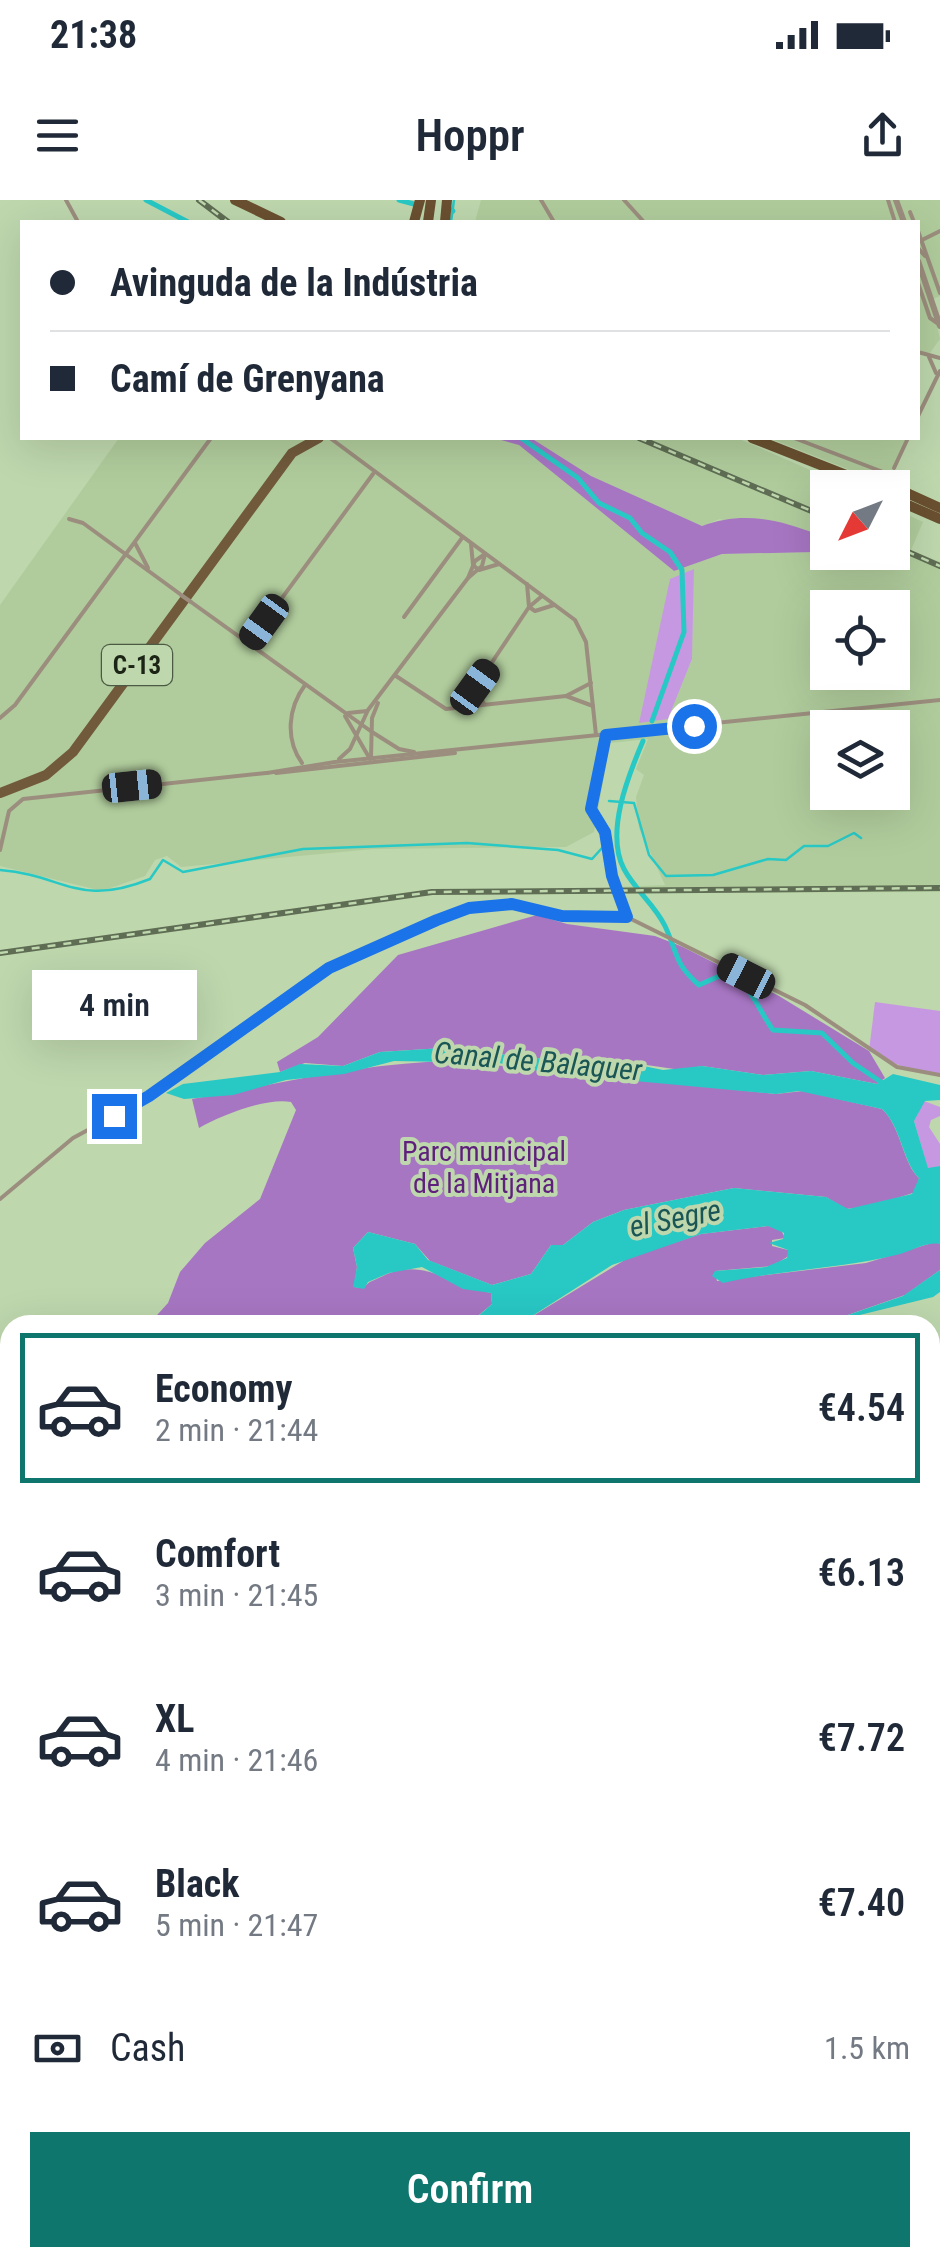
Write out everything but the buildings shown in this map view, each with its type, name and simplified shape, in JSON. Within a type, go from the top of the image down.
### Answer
[{"type":"highway","points":[[224,200],[261,220]]},
{"type":"highway","points":[[235,200],[278,220]]},
{"type":"highway","points":[[745,440],[820,470]]},
{"type":"highway","points":[[757,440],[833,470]]},
{"type":"highway","points":[[910,494],[940,513]]},
{"type":"highway","points":[[910,499],[940,513]]},
{"type":"main road","name":"C-13","points":[[0,793],[46,775],[73,752],[292,454],[309,440]]},
{"type":"street","points":[[624,200],[642,220]]},
{"type":"street","points":[[910,212],[913,220]]},
{"type":"street","points":[[921,240],[940,231]]},
{"type":"street","points":[[920,237],[929,294],[940,326]]},
{"type":"street","points":[[925,270],[932,274],[940,294]]},
{"type":"street","points":[[932,274],[940,270]]},
{"type":"street","points":[[929,294],[932,274]]},
{"type":"street","points":[[920,289],[930,318],[940,326]]},
{"type":"street","points":[[928,356],[938,350]]},
{"type":"street","points":[[920,353],[940,358]]},
{"type":"street","points":[[920,412],[940,369],[928,356]]},
{"type":"street","points":[[928,356],[936,367],[936,380]]},
{"type":"street","points":[[0,718],[15,705],[211,440]]},
{"type":"street","points":[[314,440],[338,447]]},
{"type":"street","points":[[332,440],[582,628],[596,735]]},
{"type":"street","points":[[799,440],[878,470]]},
{"type":"street","points":[[888,470],[894,468],[907,440]]},
{"type":"street","points":[[249,643],[374,473]]},
{"type":"street","points":[[69,519],[83,523],[372,732],[400,749],[418,753]]},
{"type":"street","points":[[404,616],[462,538]]},
{"type":"street","points":[[136,543],[150,572]]},
{"type":"street","points":[[470,544],[473,565],[479,570]]},
{"type":"street","points":[[335,762],[350,749],[360,723],[468,578],[473,565],[485,554]]},
{"type":"street","points":[[479,570],[485,554]]},
{"type":"street","points":[[468,578],[499,564]]},
{"type":"street","points":[[527,584],[532,609]]},
{"type":"street","points":[[462,706],[542,596]]},
{"type":"street","points":[[532,609],[555,605]]},
{"type":"street","points":[[396,676],[440,708],[566,696],[591,683]]},
{"type":"street","points":[[303,766],[294,752],[291,704],[305,686]]},
{"type":"street","points":[[475,687],[484,704]]},
{"type":"street","points":[[582,690],[592,692]]},
{"type":"street","points":[[581,699],[592,692]]},
{"type":"street","points":[[566,696],[593,706]]},
{"type":"street","points":[[0,850],[9,811],[23,799],[364,766],[596,735],[940,700]]},
{"type":"street","points":[[339,709],[353,715],[370,713]]},
{"type":"street","points":[[339,709],[370,760],[378,764]]},
{"type":"street","points":[[364,766],[370,760],[373,742],[370,713]]},
{"type":"street","points":[[606,735],[591,809],[605,832],[612,876],[627,917]]},
{"type":"street","points":[[360,745],[373,742]]},
{"type":"street","points":[[267,773],[335,762],[459,751]]},
{"type":"street","points":[[286,768],[294,752]]},
{"type":"street","points":[[0,1198],[73,1138],[140,1102],[344,960],[476,907],[523,905],[554,914],[627,917],[805,1006],[898,1067],[940,1075]]},
{"type":"shaded area","points":[[481,200],[940,200],[940,296],[931,300],[940,339],[929,354],[920,350],[920,220],[476,220]]},
{"type":"shaded area","points":[[118,440],[502,440],[518,444],[674,571],[722,554],[810,552],[810,570],[910,570],[910,516],[923,522],[911,550],[940,562],[940,892],[620,893],[617,887],[665,885],[639,828],[636,797],[644,775],[636,769],[648,739],[610,743],[594,832],[566,847],[373,849],[181,867],[167,856],[155,860],[145,876],[102,891],[0,866],[0,605]],"holes":[[[693,570],[692,659],[668,719]]]},
{"type":"shaded area","points":[[534,440],[742,440],[810,470],[810,550],[720,519],[702,526],[659,510],[591,476]]},
{"type":"shaded area","points":[[774,440],[907,440],[893,470],[850,470]]},
{"type":"shaded area","points":[[694,569],[692,659],[668,719],[639,723],[670,579]]},
{"type":"shaded area","points":[[875,1002],[940,1011],[940,1074],[903,1067],[869,1051]]},
{"type":"shaded area","points":[[924,1101],[940,1107],[940,1116],[931,1120],[929,1127],[940,1144],[940,1166],[928,1169],[914,1121]]},
{"type":"green space","points":[[501,440],[534,440],[591,476],[702,526],[745,518],[774,521],[810,532],[810,552],[722,554],[674,571],[519,445]]},
{"type":"green space","name":"Parc municipal de la Mitjana","points":[[537,915],[567,924],[655,936],[683,947],[779,996],[869,1051],[885,1078],[877,1084],[811,1071],[763,1075],[702,1066],[681,1070],[619,1061],[602,1065],[443,1048],[380,1052],[343,1066],[305,1063],[280,1072],[277,1062],[318,1037],[398,955]]},
{"type":"green space","name":"Parc municipal de la Mitjana","points":[[455,1061],[776,1094],[803,1091],[882,1109],[894,1125],[909,1164],[919,1178],[916,1192],[872,1206],[846,1209],[826,1197],[734,1188],[624,1210],[593,1222],[563,1245],[551,1245],[531,1274],[492,1285],[430,1261],[415,1244],[368,1232],[353,1248],[357,1267],[354,1287],[364,1288],[398,1271],[424,1271],[491,1293],[492,1304],[479,1315],[157,1315],[168,1303],[180,1272],[205,1243],[260,1199],[296,1110],[291,1102],[269,1102],[199,1128],[192,1099],[422,1062]]},
{"type":"green space","name":"Parc municipal de la Mitjana","points":[[768,1226],[780,1228],[785,1238],[772,1240],[772,1246],[788,1250],[790,1255],[773,1266],[715,1271],[717,1281],[866,1263],[935,1242],[940,1244],[940,1270],[905,1295],[848,1315],[534,1315],[628,1258],[701,1234]]},
{"type":"water","points":[[443,1048],[602,1065],[619,1061],[663,1070],[702,1066],[763,1075],[811,1071],[877,1084],[893,1074],[940,1085],[940,1100],[925,1101],[914,1121],[928,1168],[940,1166],[940,1244],[874,1260],[723,1283],[712,1276],[715,1271],[766,1267],[787,1258],[788,1250],[769,1243],[783,1239],[784,1233],[768,1226],[701,1234],[612,1265],[534,1315],[479,1315],[492,1304],[491,1293],[463,1289],[422,1267],[389,1273],[368,1282],[364,1289],[353,1287],[357,1267],[353,1248],[368,1232],[415,1244],[428,1260],[492,1285],[531,1274],[551,1245],[563,1245],[593,1222],[624,1210],[734,1188],[826,1197],[848,1209],[912,1194],[919,1178],[894,1125],[882,1109],[799,1091],[776,1094],[635,1081],[625,1076],[529,1070],[499,1063],[394,1061],[344,1074],[286,1080],[233,1095],[184,1099],[166,1093],[183,1084],[280,1072],[300,1064],[343,1066],[380,1052]]},
{"type":"water","points":[[940,1270],[940,1292],[933,1297],[848,1315],[903,1296]]},
{"type":"waterway","points":[[146,200],[184,220]]},
{"type":"waterway","points":[[399,200],[414,204]]},
{"type":"waterway","points":[[451,220],[454,200]]},
{"type":"waterway","points":[[524,440],[578,478],[599,503],[630,518],[642,533],[670,552],[682,570],[684,632],[652,721]]},
{"type":"waterway","points":[[643,741],[621,805],[619,855],[629,877],[661,918],[685,970],[699,985],[724,974],[734,979],[748,990],[773,1030],[822,1033],[853,1063],[884,1084]]},
{"type":"waterway","points":[[609,801],[634,803],[649,855],[666,876],[713,875],[768,859],[786,860],[804,846],[828,846],[854,833],[861,838]]},
{"type":"waterway","points":[[0,870],[105,891],[150,879],[163,860],[183,872],[303,849],[467,843],[558,850],[592,859],[602,848]]},
{"type":"railway","points":[[199,200],[225,220]]},
{"type":"railway","points":[[644,440],[810,510]]},
{"type":"railway","points":[[910,553],[940,566]]},
{"type":"railway","points":[[0,953],[432,892],[940,888]]},
{"type":"route","points":[[114,1116],[149,1096],[329,968],[437,920],[469,908],[512,904],[562,916],[627,917],[612,876],[605,832],[591,809],[606,735],[694,726]]},
{"type":"water label","name":"Canal de Balaguer","points":[[538,1061]]},
{"type":"water label","name":"el Segre","points":[[675,1218]]}]
